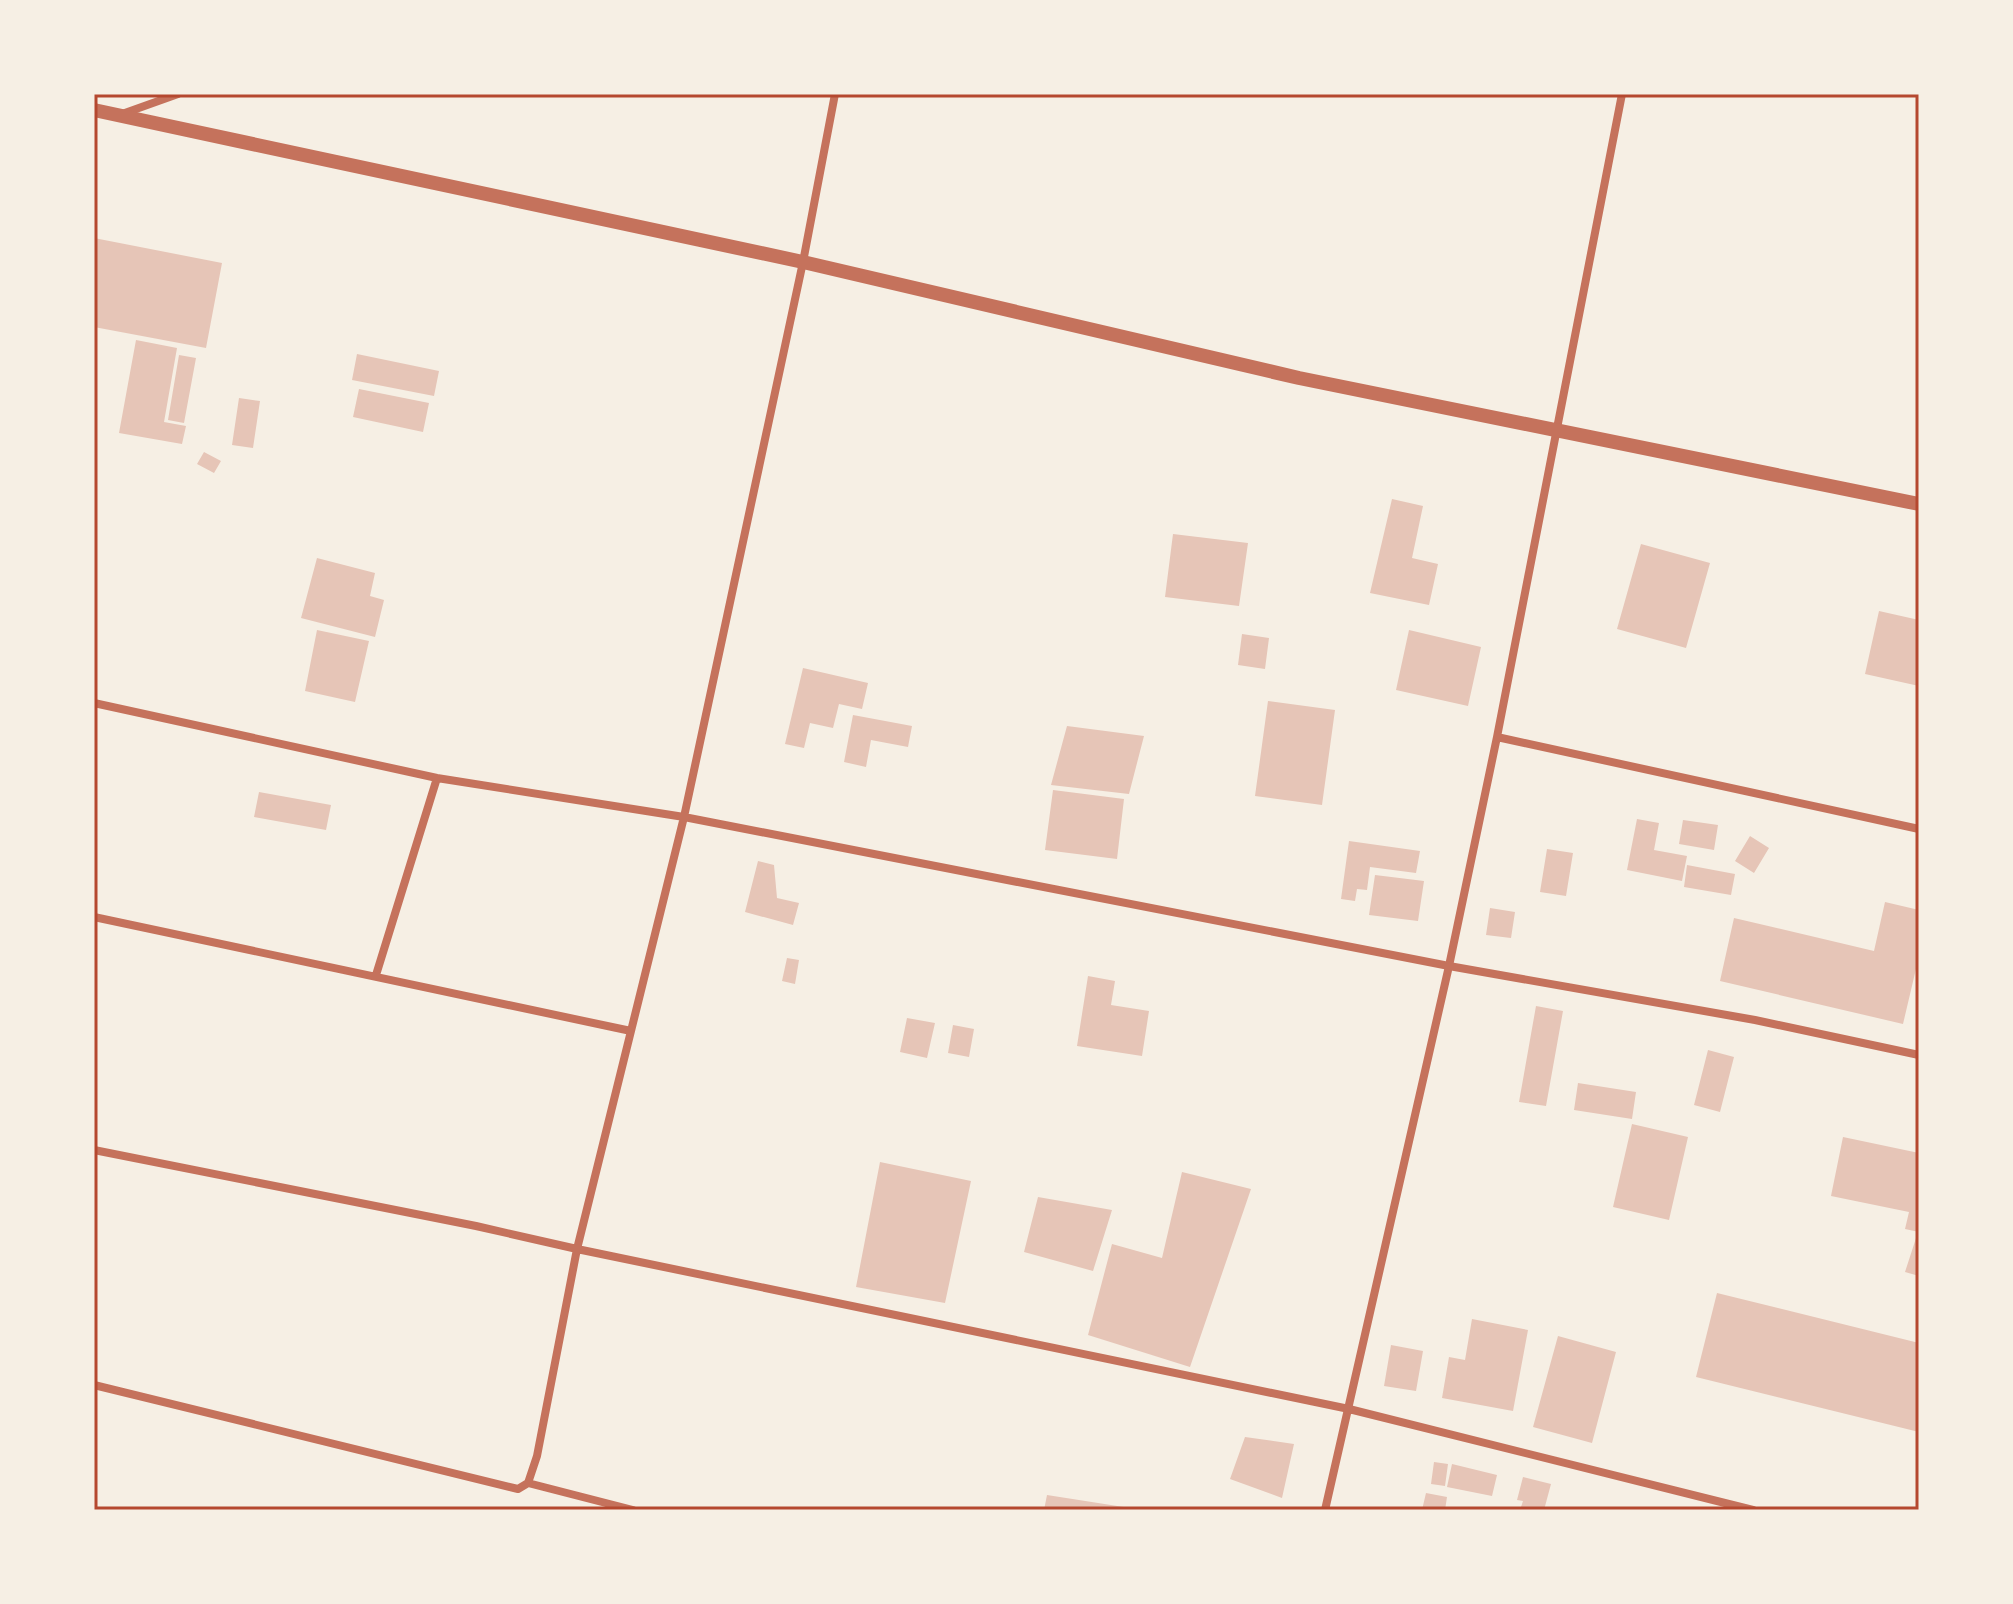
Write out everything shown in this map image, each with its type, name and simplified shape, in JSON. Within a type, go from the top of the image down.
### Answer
[{"type":"street","points":[[121,115],[178,94]]},
{"type":"street","points":[[94,1385],[518,1489],[528,1483],[537,1456],[577,1249],[684,817],[803,262],[835,94]]},
{"type":"street","points":[[1325,1510],[1449,966],[1497,737],[1622,94]]},
{"type":"street","points":[[94,110],[803,262],[1299,378],[1919,504]]},
{"type":"street","points":[[94,703],[437,778],[684,817],[1449,966],[1755,1020],[1919,1055]]},
{"type":"street","points":[[1497,737],[1919,829]]},
{"type":"street","points":[[376,975],[437,778]]},
{"type":"street","points":[[94,917],[631,1031]]},
{"type":"street","points":[[94,1150],[476,1226],[1349,1409],[1753,1510]]},
{"type":"street","points":[[528,1483],[633,1510]]},
{"type":"building","points":[[94,238],[222,263],[206,348],[94,327]]},
{"type":"building","points":[[136,340],[177,348],[164,422],[186,426],[182,444],[119,433]]},
{"type":"building","points":[[357,354],[439,371],[434,396],[352,380]]},
{"type":"building","points":[[179,355],[196,358],[184,423],[168,420]]},
{"type":"building","points":[[359,389],[429,403],[423,432],[353,417]]},
{"type":"building","points":[[239,398],[260,401],[253,448],[232,445]]},
{"type":"building","points":[[204,452],[221,461],[214,473],[197,464]]},
{"type":"building","points":[[1392,499],[1423,506],[1412,558],[1438,564],[1429,605],[1370,593]]},
{"type":"building","points":[[1173,534],[1248,543],[1239,606],[1165,597]]},
{"type":"building","points":[[1641,544],[1710,563],[1686,648],[1617,629]]},
{"type":"building","points":[[317,558],[375,573],[370,596],[384,600],[375,637],[301,618]]},
{"type":"building","points":[[1879,611],[1919,620],[1919,686],[1865,674]]},
{"type":"building","points":[[317,630],[369,641],[355,702],[305,691]]},
{"type":"building","points":[[1409,630],[1481,647],[1468,706],[1396,690]]},
{"type":"building","points":[[1242,634],[1269,638],[1265,669],[1238,665]]},
{"type":"building","points":[[803,668],[868,683],[862,709],[839,704],[833,728],[810,723],[804,748],[785,744]]},
{"type":"building","points":[[1268,701],[1335,710],[1322,805],[1255,796]]},
{"type":"building","points":[[853,715],[912,726],[908,747],[871,740],[866,767],[844,762]]},
{"type":"building","points":[[1067,726],[1144,736],[1129,794],[1051,785]]},
{"type":"building","points":[[1053,790],[1124,799],[1117,859],[1045,850]]},
{"type":"building","points":[[259,792],[331,805],[326,830],[254,817]]},
{"type":"building","points":[[1637,819],[1659,823],[1654,850],[1687,856],[1682,881],[1627,870]]},
{"type":"building","points":[[1683,820],[1718,825],[1714,850],[1679,844]]},
{"type":"building","points":[[1750,836],[1769,848],[1754,873],[1735,861]]},
{"type":"building","points":[[1349,841],[1420,851],[1416,873],[1370,867],[1367,890],[1357,889],[1355,901],[1341,899]]},
{"type":"building","points":[[1547,849],[1573,853],[1566,896],[1540,892]]},
{"type":"building","points":[[758,861],[774,865],[777,898],[799,903],[793,925],[745,912]]},
{"type":"building","points":[[1687,865],[1735,874],[1731,895],[1684,887]]},
{"type":"building","points":[[1375,875],[1424,881],[1418,921],[1369,915]]},
{"type":"building","points":[[1885,902],[1919,910],[1919,956],[1903,1024],[1720,981],[1734,918],[1874,951]]},
{"type":"building","points":[[1490,908],[1515,912],[1511,938],[1486,935]]},
{"type":"building","points":[[787,958],[799,960],[795,984],[782,981]]},
{"type":"building","points":[[1088,976],[1115,981],[1111,1005],[1149,1011],[1142,1056],[1077,1046]]},
{"type":"building","points":[[1536,1006],[1563,1011],[1546,1106],[1519,1102]]},
{"type":"building","points":[[907,1018],[935,1023],[927,1058],[900,1052]]},
{"type":"building","points":[[953,1025],[974,1029],[969,1057],[948,1053]]},
{"type":"building","points":[[1708,1050],[1734,1057],[1720,1112],[1694,1105]]},
{"type":"building","points":[[1578,1083],[1636,1092],[1632,1119],[1574,1110]]},
{"type":"building","points":[[1632,1124],[1688,1137],[1669,1220],[1613,1207]]},
{"type":"building","points":[[1843,1137],[1919,1153],[1919,1232],[1905,1229],[1909,1212],[1831,1196]]},
{"type":"building","points":[[880,1162],[971,1181],[945,1303],[856,1287]]},
{"type":"building","points":[[1182,1172],[1251,1189],[1190,1367],[1088,1335],[1112,1244],[1162,1258]]},
{"type":"building","points":[[1038,1197],[1112,1210],[1093,1271],[1024,1252]]},
{"type":"building","points":[[1919,1236],[1919,1276],[1905,1272]]},
{"type":"building","points":[[1717,1293],[1919,1343],[1919,1432],[1696,1377]]},
{"type":"building","points":[[1472,1319],[1528,1330],[1513,1411],[1442,1398],[1449,1357],[1465,1360]]},
{"type":"building","points":[[1558,1336],[1616,1352],[1592,1443],[1533,1427]]},
{"type":"building","points":[[1391,1345],[1423,1351],[1416,1391],[1384,1386]]},
{"type":"building","points":[[1245,1437],[1294,1444],[1282,1498],[1230,1479]]},
{"type":"building","points":[[1434,1462],[1448,1464],[1445,1486],[1431,1484]]},
{"type":"building","points":[[1452,1464],[1497,1475],[1492,1496],[1447,1487]]},
{"type":"building","points":[[1523,1477],[1551,1484],[1544,1510],[1520,1510],[1523,1501],[1517,1500]]},
{"type":"building","points":[[1426,1493],[1447,1497],[1445,1510],[1422,1510]]},
{"type":"building","points":[[1047,1495],[1130,1508],[1130,1510],[1044,1510]]}]
